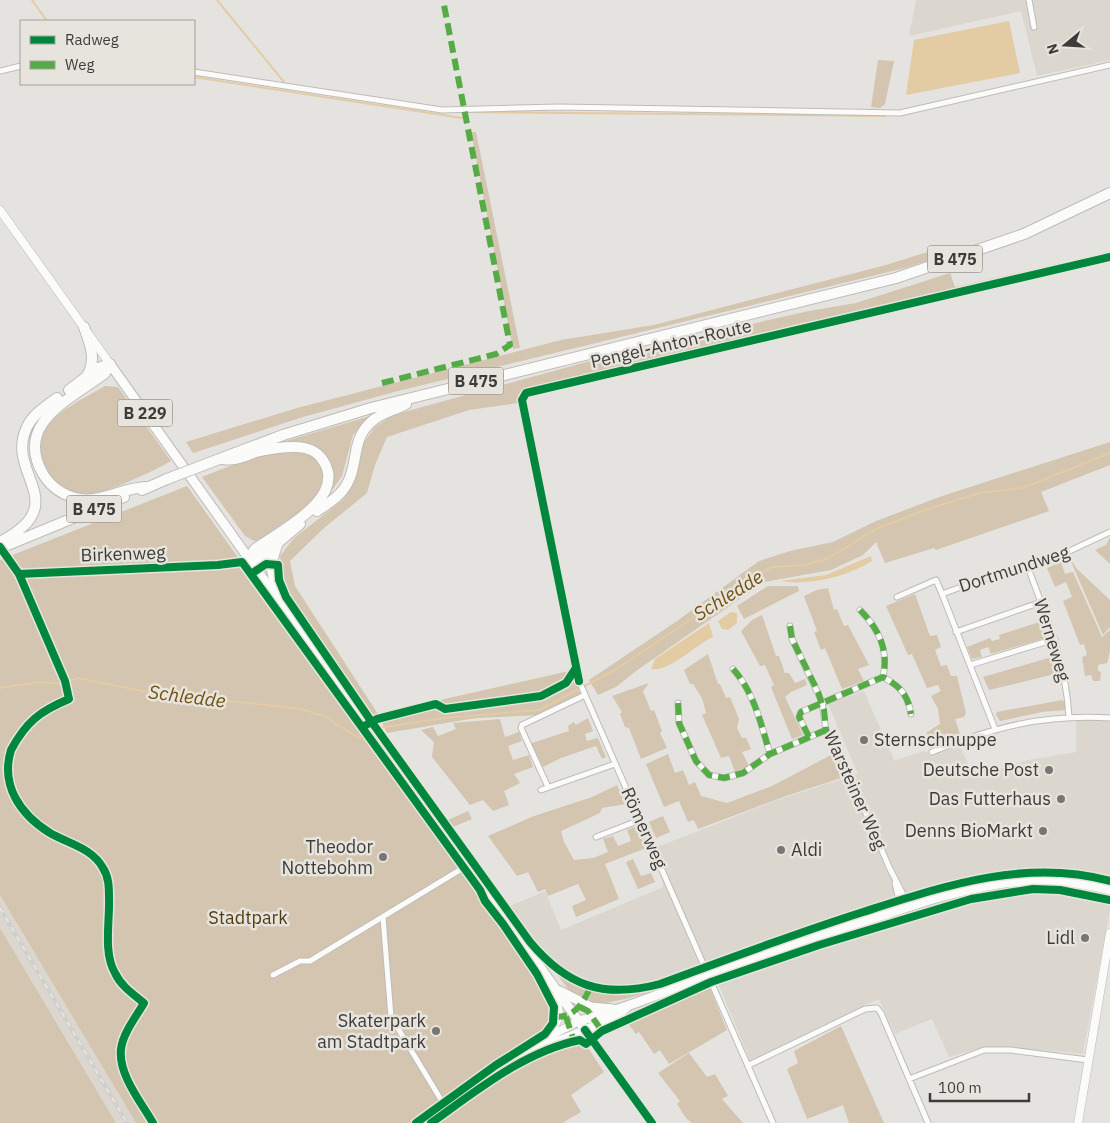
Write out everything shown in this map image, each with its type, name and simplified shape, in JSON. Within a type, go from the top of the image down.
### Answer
[{"type":"highway","name":"B 475","points":[[0,549],[167,479],[318,423],[414,397],[896,278],[1024,234],[1110,193]]},
{"type":"highway","points":[[84,328],[92,357],[91,370],[86,377]]},
{"type":"highway","points":[[0,542],[23,529],[34,511],[34,489],[22,449],[27,428],[40,411],[98,368],[110,364]]},
{"type":"highway","points":[[110,364],[105,373],[46,416],[36,442],[37,460],[50,483],[63,493],[74,498],[98,498],[131,488],[147,488]]},
{"type":"highway","points":[[248,559],[261,557],[336,497],[350,477],[357,443],[369,423],[380,415],[404,405],[414,397]]},
{"type":"highway","points":[[214,461],[233,460],[266,450],[304,448],[321,457],[329,472],[328,486],[321,500],[255,549],[248,559]]},
{"type":"highway","points":[[277,544],[271,564],[272,580],[277,597]]},
{"type":"main road","points":[[0,210],[110,364]]},
{"type":"main road","name":"B 229","points":[[110,364],[585,1030]]},
{"type":"main road","points":[[548,1037],[579,1021],[628,1006],[815,936],[983,886],[1032,879],[1060,880],[1110,890]]},
{"type":"main road","points":[[1078,1123],[1107,961],[1110,933]]},
{"type":"main road","points":[[557,990],[591,1007],[614,1009]]},
{"type":"main road","points":[[424,1123],[502,1068],[538,1046],[548,1037],[554,1030],[559,1017],[557,990]]},
{"type":"main road","points":[[538,1046],[550,1044],[617,1016],[628,1006]]},
{"type":"main road","points":[[585,1030],[652,1123]]},
{"type":"street","points":[[1029,0],[1034,27]]},
{"type":"street","points":[[0,71],[20,66]]},
{"type":"street","points":[[195,72],[442,110],[559,107],[900,113],[1110,66]]},
{"type":"street","name":"Dortmundweg","points":[[897,597],[936,580],[942,594],[1016,567],[1044,562],[1110,532]]},
{"type":"street","name":"Birkenweg","points":[[8,558],[19,574],[218,565],[248,559]]},
{"type":"street","name":"Werneweg","points":[[1026,565],[1055,639],[1066,681],[1069,717]]},
{"type":"street","points":[[942,594],[995,729]]},
{"type":"street","points":[[956,632],[1041,602]]},
{"type":"street","points":[[860,610],[873,622],[882,641],[886,662],[883,677]]},
{"type":"street","name":"Warsteiner Weg","points":[[790,626],[792,639],[822,702],[826,730],[842,765],[851,778],[894,877],[905,908]]},
{"type":"street","points":[[970,665],[1055,639]]},
{"type":"street","points":[[733,669],[744,681],[752,698],[770,754]]},
{"type":"street","points":[[809,737],[799,717],[801,712],[883,677],[897,684],[909,699],[911,714]]},
{"type":"street","name":"Römerweg","points":[[579,680],[773,1123]]},
{"type":"street","points":[[548,787],[521,728],[522,725],[585,695]]},
{"type":"street","points":[[678,703],[680,723],[696,760],[709,774],[724,778],[743,773],[770,754],[826,730]]},
{"type":"street","points":[[932,752],[995,729],[1037,720],[1069,717],[1110,718]]},
{"type":"street","points":[[541,790],[615,764]]},
{"type":"street","points":[[596,837],[640,820]]},
{"type":"street","points":[[273,975],[300,961],[310,961],[468,865]]},
{"type":"street","name":"Warsteiner Weg","points":[[894,877],[905,908]]},
{"type":"street","points":[[384,917],[391,1017],[446,1108]]},
{"type":"street","points":[[749,1065],[865,1009],[877,1008],[881,1013],[928,1123]]},
{"type":"street","points":[[909,1079],[984,1050],[1011,1050],[1088,1060]]},
{"type":"shaded area","points":[[916,0],[1110,0],[1110,60],[1037,76],[1021,11],[909,36]]},
{"type":"shaded area","points":[[1009,21],[1020,73],[906,95],[914,40]]},
{"type":"shaded area","points":[[871,556],[872,561],[839,576],[815,581],[780,581],[826,575]]},
{"type":"shaded area","points":[[731,612],[737,613],[737,623],[728,630],[722,629],[718,621]]},
{"type":"shaded area","points":[[709,623],[713,637],[674,662],[658,669],[651,669],[655,659]]},
{"type":"shaded area","points":[[864,691],[894,760],[890,762],[924,751],[933,755],[959,745],[974,776],[1028,760],[1076,752],[1076,718],[1110,721],[1110,910],[1083,1054],[1013,1047],[983,1047],[949,1057],[932,1019],[895,1034],[879,999],[750,1060],[718,983],[699,968],[638,988],[614,988],[587,983],[555,966],[541,951],[508,907],[545,891],[561,930],[663,887],[657,847],[780,799],[858,774],[828,704]]},
{"type":"shaded area","points":[[0,895],[136,1123],[116,1123],[0,928]]},
{"type":"green space","points":[[878,60],[894,61],[885,104],[880,108],[871,107]]},
{"type":"green space","points":[[471,132],[476,132],[520,348],[513,349]]},
{"type":"green space","points":[[940,248],[942,256],[905,268],[398,391],[303,417],[193,453],[186,442],[297,408],[561,340],[654,325],[886,265]]},
{"type":"green space","points":[[1110,252],[1110,255],[524,389],[518,403],[469,410],[387,437],[375,465],[367,493],[324,528],[290,561],[295,586],[378,714],[374,716],[291,597],[284,581],[280,556],[294,538],[344,499],[355,480],[363,444],[375,427],[393,415],[601,358],[809,311],[856,303],[950,273],[955,287]]},
{"type":"green space","points":[[105,386],[118,387],[171,461],[142,476],[107,490],[89,494],[78,493],[67,489],[49,474],[39,453],[40,442],[44,431],[56,417],[72,405]]},
{"type":"green space","points":[[370,416],[353,435],[342,476],[330,493],[333,476],[332,468],[325,455],[319,449],[302,442],[279,443]]},
{"type":"green space","points":[[1110,442],[1110,465],[1041,492],[1049,511],[936,550],[934,548],[885,563],[876,542],[863,555],[831,570],[764,582],[616,687],[598,695],[589,680],[677,621],[759,561],[790,551],[833,542],[876,521],[942,496]]},
{"type":"green space","points":[[304,451],[320,460],[327,478],[314,502],[260,539],[254,541],[245,536],[202,477],[239,462],[276,453]]},
{"type":"green space","name":"Stadtpark","points":[[187,486],[536,975],[551,1005],[553,1022],[545,1032],[411,1123],[136,1123],[0,895],[0,560]]},
{"type":"green space","points":[[1110,537],[1110,564],[1095,550],[1106,545]]},
{"type":"green space","points":[[1069,557],[1077,569],[1110,600],[1110,627],[1103,635]]},
{"type":"green space","points":[[1061,562],[1065,574],[1073,572],[1102,637],[1110,630],[1110,652],[1107,663],[1098,665],[1098,671],[1101,672],[1100,681],[1093,681],[1091,675],[1085,676],[1082,657],[1087,655],[1084,644],[1080,645],[1063,601],[1072,597],[1066,582],[1055,587],[1047,568]]},
{"type":"green space","points":[[768,586],[798,586],[799,591],[744,619],[737,606]]},
{"type":"green space","points":[[828,588],[834,610],[837,609],[844,626],[848,625],[869,665],[858,669],[864,681],[842,689],[825,648],[821,650],[814,632],[817,631],[804,596],[817,590]]},
{"type":"green space","points":[[915,594],[930,636],[937,635],[941,647],[935,650],[941,666],[947,665],[951,676],[957,676],[966,713],[964,717],[955,719],[960,734],[939,741],[926,733],[940,724],[938,709],[931,696],[941,691],[938,685],[927,688],[912,654],[908,655],[886,606]]},
{"type":"green space","points":[[762,615],[776,656],[779,656],[785,673],[789,673],[795,683],[805,679],[807,685],[791,692],[785,697],[803,735],[792,739],[771,687],[774,685],[765,665],[760,666],[741,631],[752,620]]},
{"type":"green space","points":[[1043,621],[1049,637],[991,654],[988,647],[980,650],[982,657],[972,659],[967,647],[990,638],[992,641],[1000,639],[999,635]]},
{"type":"green space","points":[[708,654],[718,684],[720,684],[726,698],[730,697],[739,719],[737,728],[742,738],[746,738],[751,749],[742,752],[749,766],[735,772],[729,756],[721,758],[702,715],[706,713],[702,698],[693,684],[690,684],[684,670]]},
{"type":"green space","points":[[1055,656],[1059,673],[989,690],[983,677]]},
{"type":"green space","points":[[569,671],[575,676],[580,694],[541,715],[476,718],[387,733],[378,714]]},
{"type":"green space","points":[[649,683],[643,691],[651,711],[654,710],[662,731],[660,733],[667,748],[641,759],[629,728],[625,727],[620,714],[622,712],[612,696]]},
{"type":"green space","points":[[1062,700],[1065,702],[1066,710],[1042,712],[1000,721],[996,715],[997,712]]},
{"type":"green space","points":[[588,718],[593,731],[585,734],[587,741],[598,738],[606,757],[602,759],[596,746],[561,758],[541,768],[529,744],[569,731],[568,726],[574,722],[576,725]]},
{"type":"green space","points":[[500,719],[505,737],[519,732],[522,741],[508,746],[513,760],[529,755],[533,767],[514,774],[520,783],[504,791],[509,805],[493,811],[483,800],[470,805],[432,757],[434,742],[421,730],[433,727],[438,736],[456,729],[453,723]]},
{"type":"green space","points":[[668,754],[675,773],[683,770],[689,785],[695,782],[701,796],[727,803],[772,786],[831,755],[841,778],[783,797],[698,829],[694,820],[688,822],[679,801],[664,807],[646,764]]},
{"type":"green space","points":[[617,785],[626,804],[602,808],[600,813],[561,831],[564,842],[574,860],[593,858],[608,852],[603,839],[613,836],[618,846],[631,841],[627,830],[637,826],[646,848],[605,864],[619,899],[576,917],[572,906],[586,900],[578,884],[548,896],[545,889],[538,892],[528,872],[517,876],[488,836],[534,816],[592,797]]},
{"type":"green space","points":[[468,811],[472,819],[453,827],[448,820]]},
{"type":"green space","points":[[663,816],[670,832],[656,838],[649,822]]},
{"type":"green space","points":[[633,859],[641,876],[651,873],[655,882],[638,889],[626,862]]},
{"type":"green space","points":[[0,928],[116,1123],[0,1123]]},
{"type":"green space","points":[[553,969],[570,980],[587,987],[582,1000],[571,993]]},
{"type":"green space","points":[[699,971],[697,975],[627,999],[587,1003],[593,988],[621,991],[647,988]]},
{"type":"green space","points":[[709,986],[727,1030],[669,1064],[660,1050],[654,1054],[639,1032],[636,1034],[627,1022]]},
{"type":"green space","points":[[841,1026],[884,1123],[849,1123],[843,1105],[807,1119],[787,1069],[798,1063],[794,1051]]},
{"type":"green space","points":[[572,1042],[586,1045],[604,1072],[571,1095],[581,1112],[562,1123],[438,1123],[519,1068]]},
{"type":"green space","points":[[689,1053],[707,1077],[715,1074],[728,1096],[722,1099],[743,1123],[692,1123],[686,1118],[677,1104],[680,1101],[658,1073]]},
{"type":"waterway","points":[[32,0],[46,20]]},
{"type":"waterway","points":[[217,0],[284,82]]},
{"type":"waterway","points":[[195,77],[462,118]]},
{"type":"waterway","points":[[469,112],[885,116]]},
{"type":"waterway","name":"Schledde","points":[[379,728],[444,718],[539,710],[615,670],[693,618],[735,587],[772,567],[804,565],[827,559],[878,528],[925,510],[980,493],[1023,488],[1110,453]]},
{"type":"waterway","name":"Schledde","points":[[0,688],[40,682],[60,684],[78,678],[147,692],[301,709],[326,717],[358,738],[367,736]]},
{"type":"railway","points":[[0,908],[127,1123]]},
{"type":"marked path","points":[[382,383],[496,354],[510,345],[443,0]]},
{"type":"marked path","points":[[860,610],[867,617],[881,640],[885,658],[883,677]]},
{"type":"marked path","points":[[790,626],[792,639],[818,692],[824,710],[826,730],[842,765]]},
{"type":"marked path","points":[[733,669],[752,698],[770,754]]},
{"type":"marked path","points":[[809,737],[799,717],[801,712],[883,677],[902,692],[908,701],[911,714]]},
{"type":"marked path","points":[[678,703],[679,723],[696,761],[709,775],[724,778],[743,773],[770,754],[826,730]]},
{"type":"marked path","points":[[555,1017],[574,1012],[582,1003],[591,986]]},
{"type":"marked path","points":[[580,1007],[588,1011],[602,1031]]},
{"type":"marked path","points":[[566,1017],[574,1041]]},
{"type":"cycle path","name":"Pengel-Anton-Route","points":[[579,681],[522,400],[526,393],[1110,257]]},
{"type":"cycle path","points":[[0,547],[19,574],[65,681],[69,699],[42,713],[22,732],[11,750],[8,776],[16,798],[30,818],[50,833],[86,851],[98,861],[105,871],[109,886],[108,946],[111,965],[121,982],[144,1003],[124,1037],[121,1058],[131,1088],[153,1123]]},
{"type":"cycle path","points":[[19,574],[218,565],[242,562],[480,890],[485,901],[537,974],[554,1007],[553,1023],[545,1034],[496,1065],[416,1123]]},
{"type":"cycle path","points":[[251,574],[266,564],[278,565],[279,580],[286,597],[371,721],[530,942],[558,969],[572,979],[588,985],[604,989],[621,990],[660,984],[837,920],[924,893],[985,878],[1047,872],[1110,881]]},
{"type":"cycle path","points":[[366,725],[377,719],[436,704],[445,709],[541,696],[566,683],[576,668]]},
{"type":"cycle path","points":[[431,1123],[483,1086],[540,1053],[580,1040],[586,1044],[602,1031],[711,982],[819,945],[971,899],[1033,889],[1060,890],[1110,900]]},
{"type":"cycle path","points":[[585,1030],[652,1123]]},
{"type":"place","name":"Sternschnuppe","points":[[864,740]]},
{"type":"place","name":"Deutsche Post","points":[[1049,770]]},
{"type":"place","name":"Das Futterhaus","points":[[1061,799]]},
{"type":"place","name":"Denns BioMarkt","points":[[1043,831]]},
{"type":"place","name":"Aldi","points":[[781,850]]},
{"type":"place","name":"Theodor Nottebohm","points":[[383,857]]},
{"type":"place","name":"Lidl","points":[[1085,938]]},
{"type":"place","name":"Skaterpark am Stadtpark","points":[[436,1031]]}]
